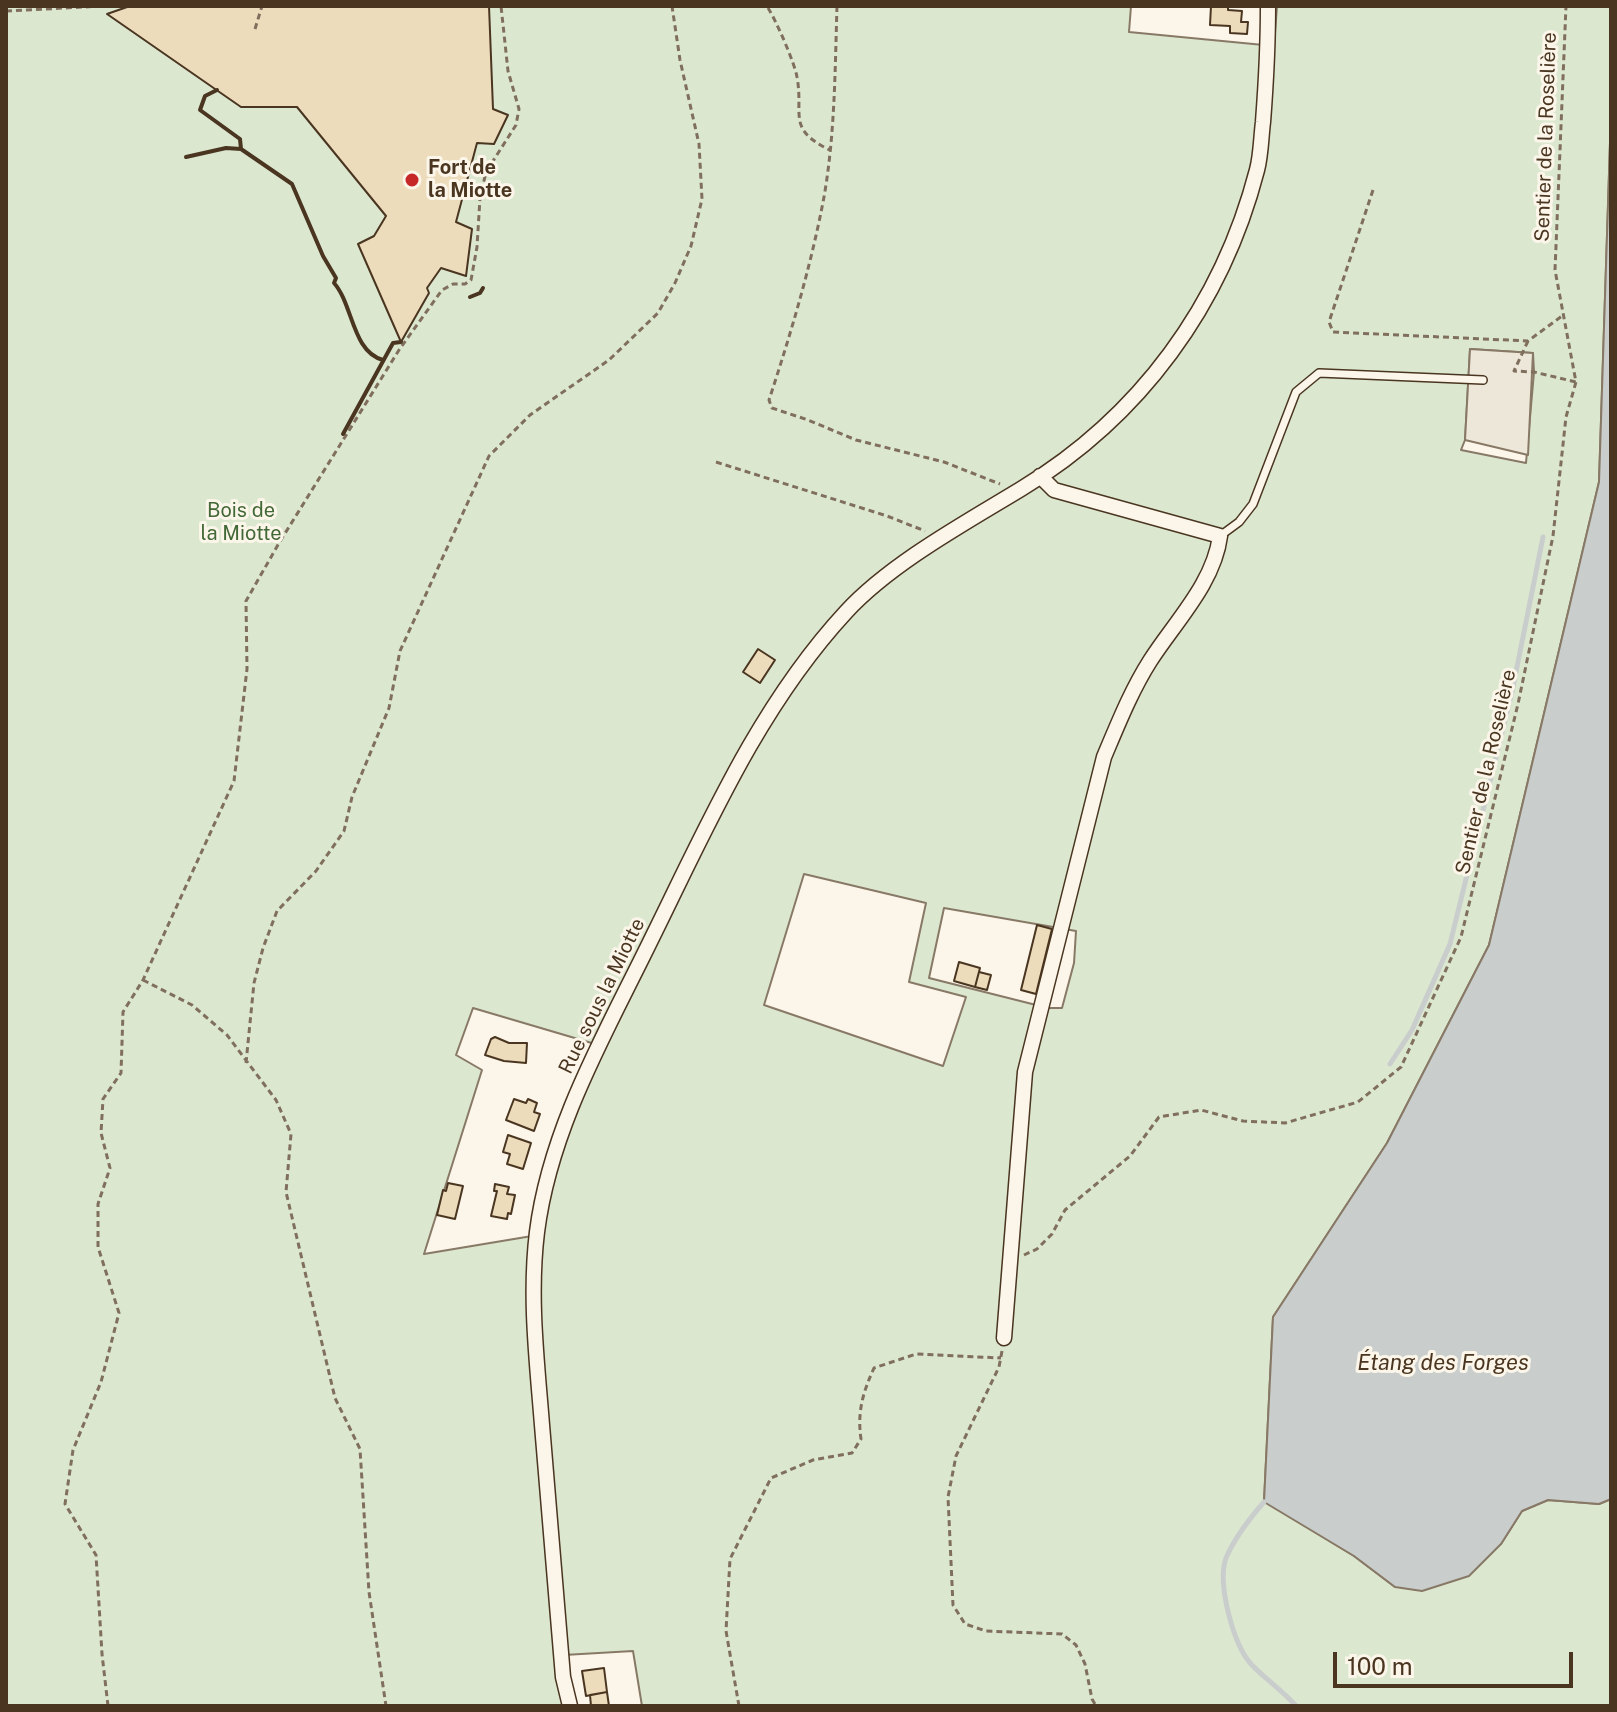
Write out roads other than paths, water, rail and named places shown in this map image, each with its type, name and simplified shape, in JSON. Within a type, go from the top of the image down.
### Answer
[{"type":"street","name":"Rue sous la Miotte","points":[[570,1706],[563,1677],[532,1304],[537,1230],[551,1163],[577,1092],[730,781],[774,705],[813,650],[851,606],[907,561],[1062,461],[1128,404],[1173,353],[1211,294],[1237,232],[1258,166],[1267,75],[1268,6]]},
{"type":"street","points":[[1004,1338],[1025,1072],[1104,757],[1124,709],[1149,663],[1205,580],[1218,552],[1220,536],[1054,490],[1040,476]]},
{"type":"lane","points":[[1220,536],[1239,522],[1253,504],[1296,392],[1319,373],[1483,380]]},
{"type":"water","name":"Étang des Forges","points":[[1611,112],[1611,1499],[1599,1504],[1548,1500],[1522,1511],[1501,1544],[1469,1576],[1422,1591],[1395,1587],[1354,1556],[1264,1502],[1273,1317],[1387,1143],[1489,945],[1599,482]]},
{"type":"waterway","points":[[1390,1064],[1412,1030],[1450,944],[1512,692],[1543,537]]},
{"type":"waterway","points":[[1264,1502],[1243,1528],[1226,1558],[1225,1597],[1244,1655],[1296,1706]]},
{"type":"place","name":"Fort de la Miotte","points":[[412,180]]},
{"type":"park label","name":"Bois de la Miotte","points":[[241,522]]}]
